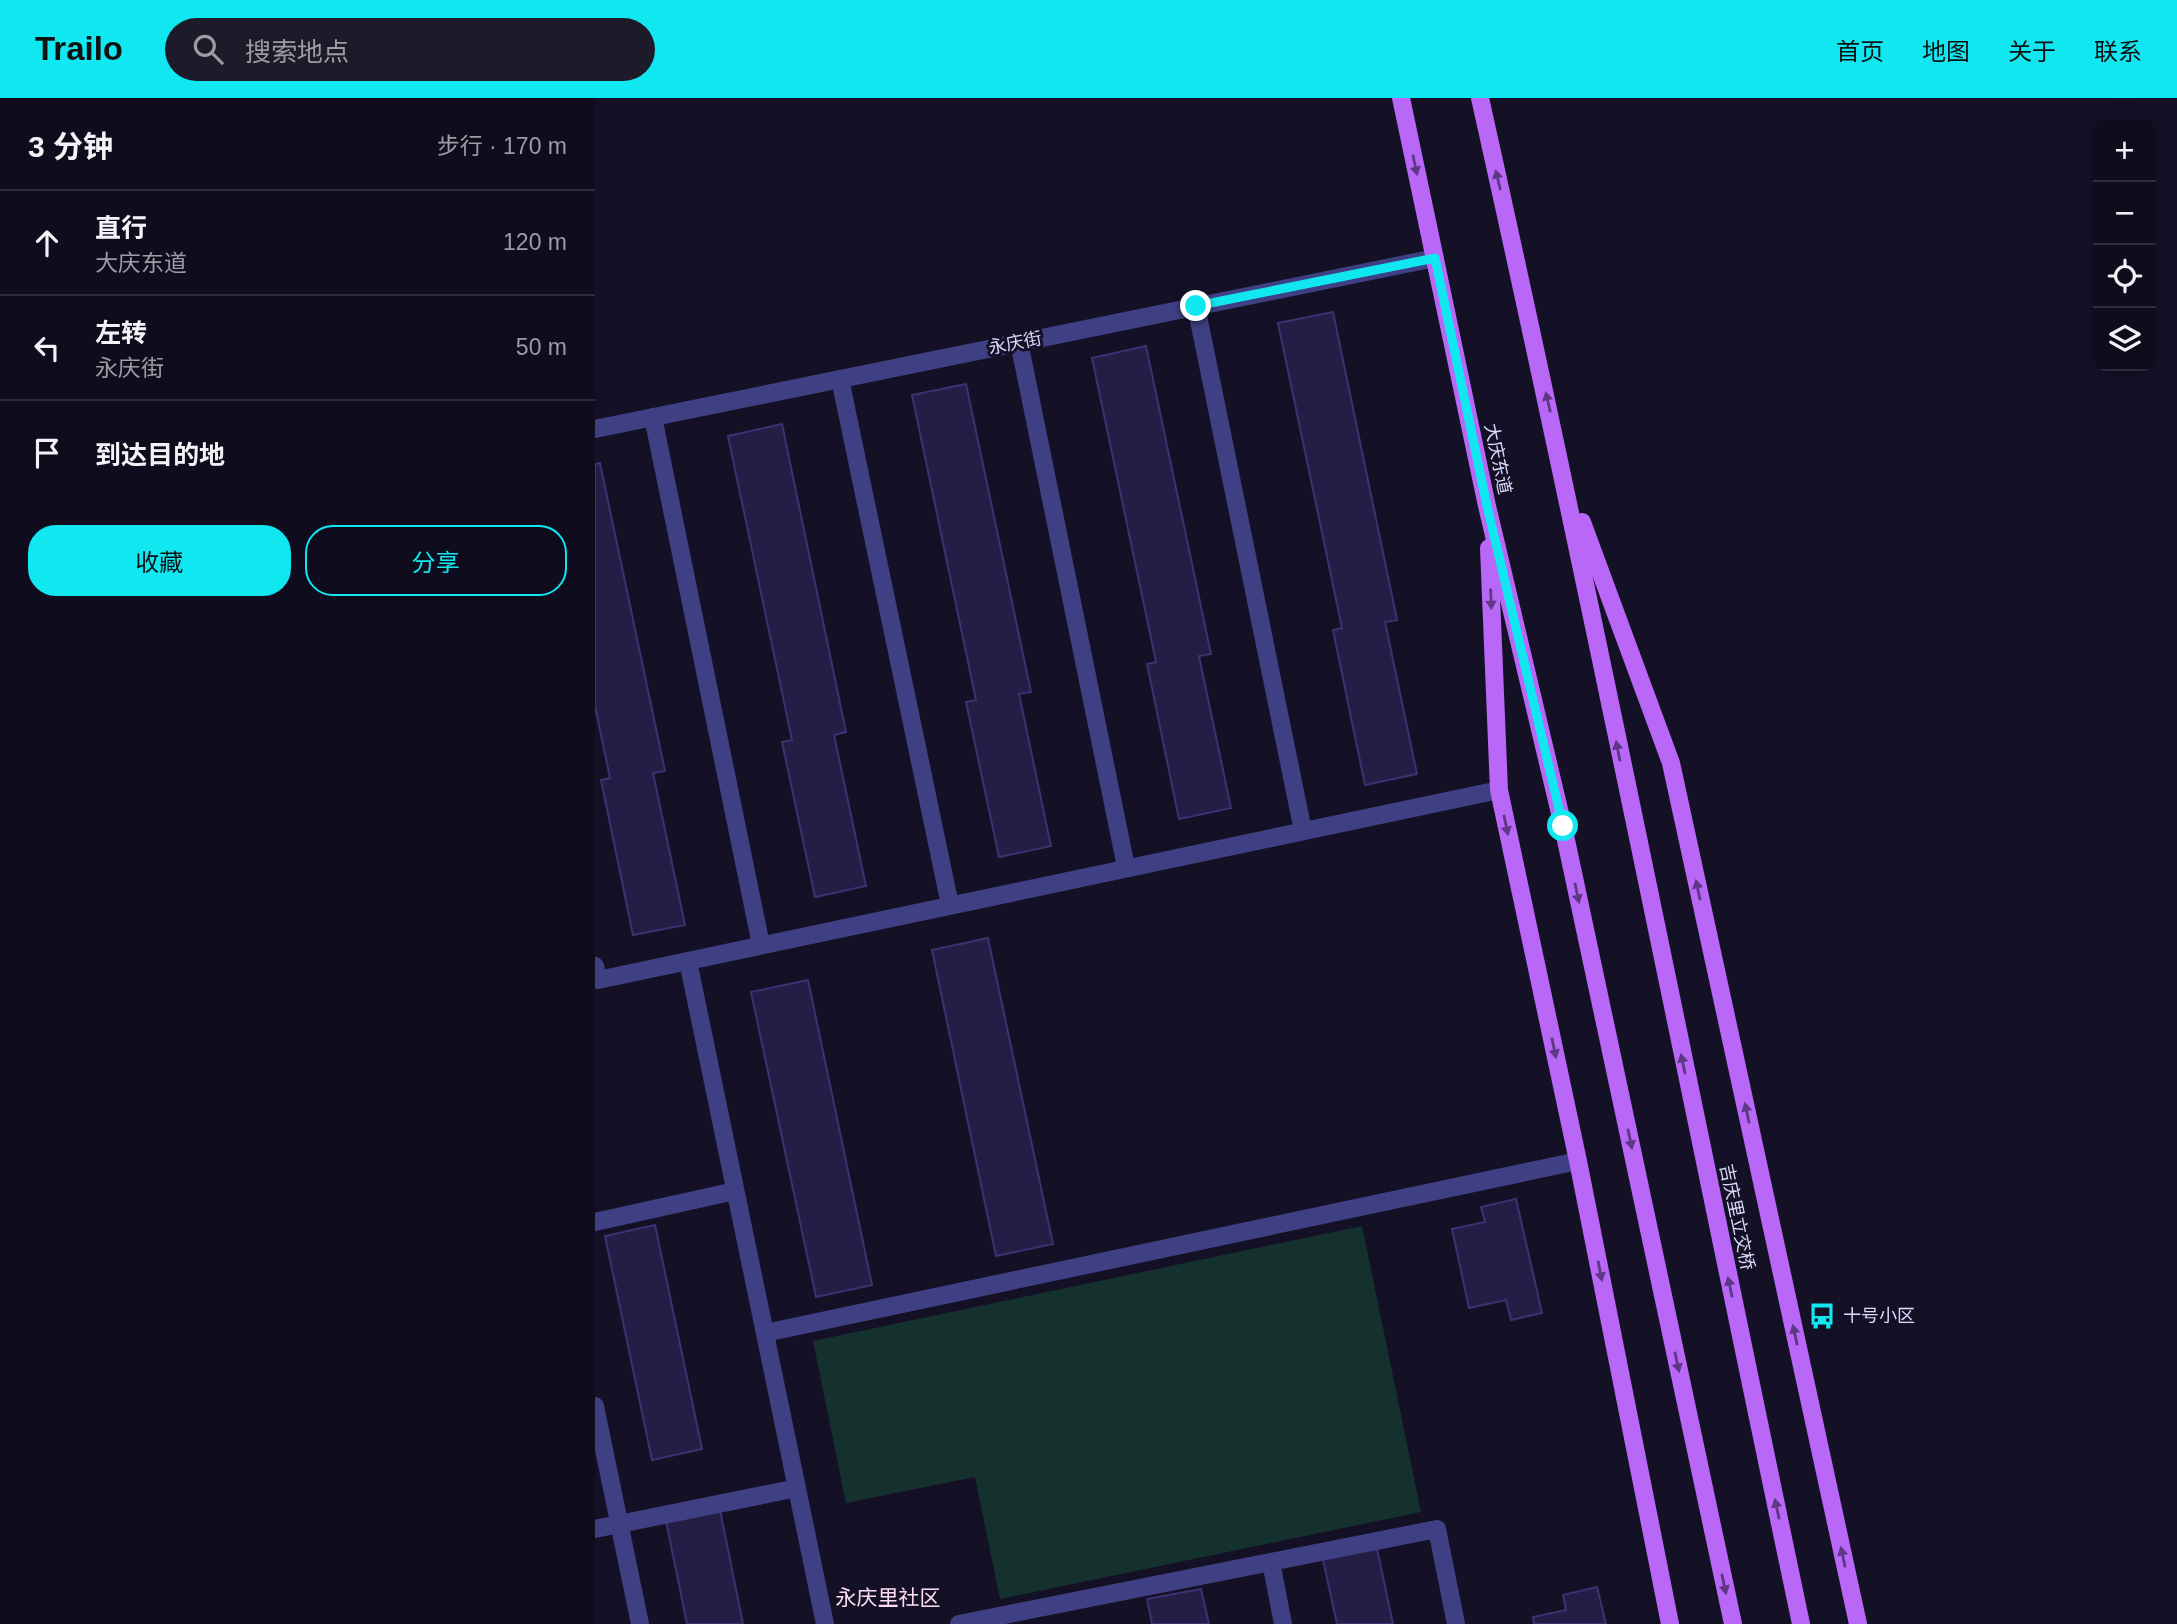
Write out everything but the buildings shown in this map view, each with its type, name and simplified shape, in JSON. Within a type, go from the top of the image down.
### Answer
[{"type":"main road","name":"大庆东道","points":[[1401,98],[1487,506],[1563,826],[1733,1624]]},
{"type":"main road","points":[[1480,98],[1562,469],[1671,763],[1858,1624]]},
{"type":"main road","name":"吉庆里立交桥","points":[[1562,469],[1632,818],[1801,1624]]},
{"type":"main road","points":[[1487,506],[1499,790],[1578,1161],[1670,1624]]},
{"type":"street","name":"永庆街","points":[[595,429],[1435,258]]},
{"type":"street","points":[[1196,306],[1303,831]]},
{"type":"street","points":[[1019,342],[1126,867]]},
{"type":"street","points":[[840,379],[950,905]]},
{"type":"street","points":[[653,417],[761,945]]},
{"type":"street","points":[[595,966],[598,980],[1499,790]]},
{"type":"street","points":[[688,961],[825,1624]]},
{"type":"street","points":[[765,1333],[1578,1161]]},
{"type":"street","points":[[595,1222],[735,1191]]},
{"type":"street","points":[[595,1406],[640,1624]]},
{"type":"street","points":[[595,1529],[797,1488]]},
{"type":"street","points":[[959,1624],[1437,1529],[1456,1624]]},
{"type":"street","points":[[1271,1562],[1283,1624]]},
{"type":"green space","points":[[1362,1226],[1421,1512],[1000,1599],[975,1477],[846,1503],[813,1341]]},
{"type":"place","name":"十号小区","points":[[1822,1316]]},
{"type":"district","name":"永庆里社区","points":[[888,1598]]},
{"type":"route","points":[[1196,306],[1435,258],[1487,506],[1563,826]]}]
